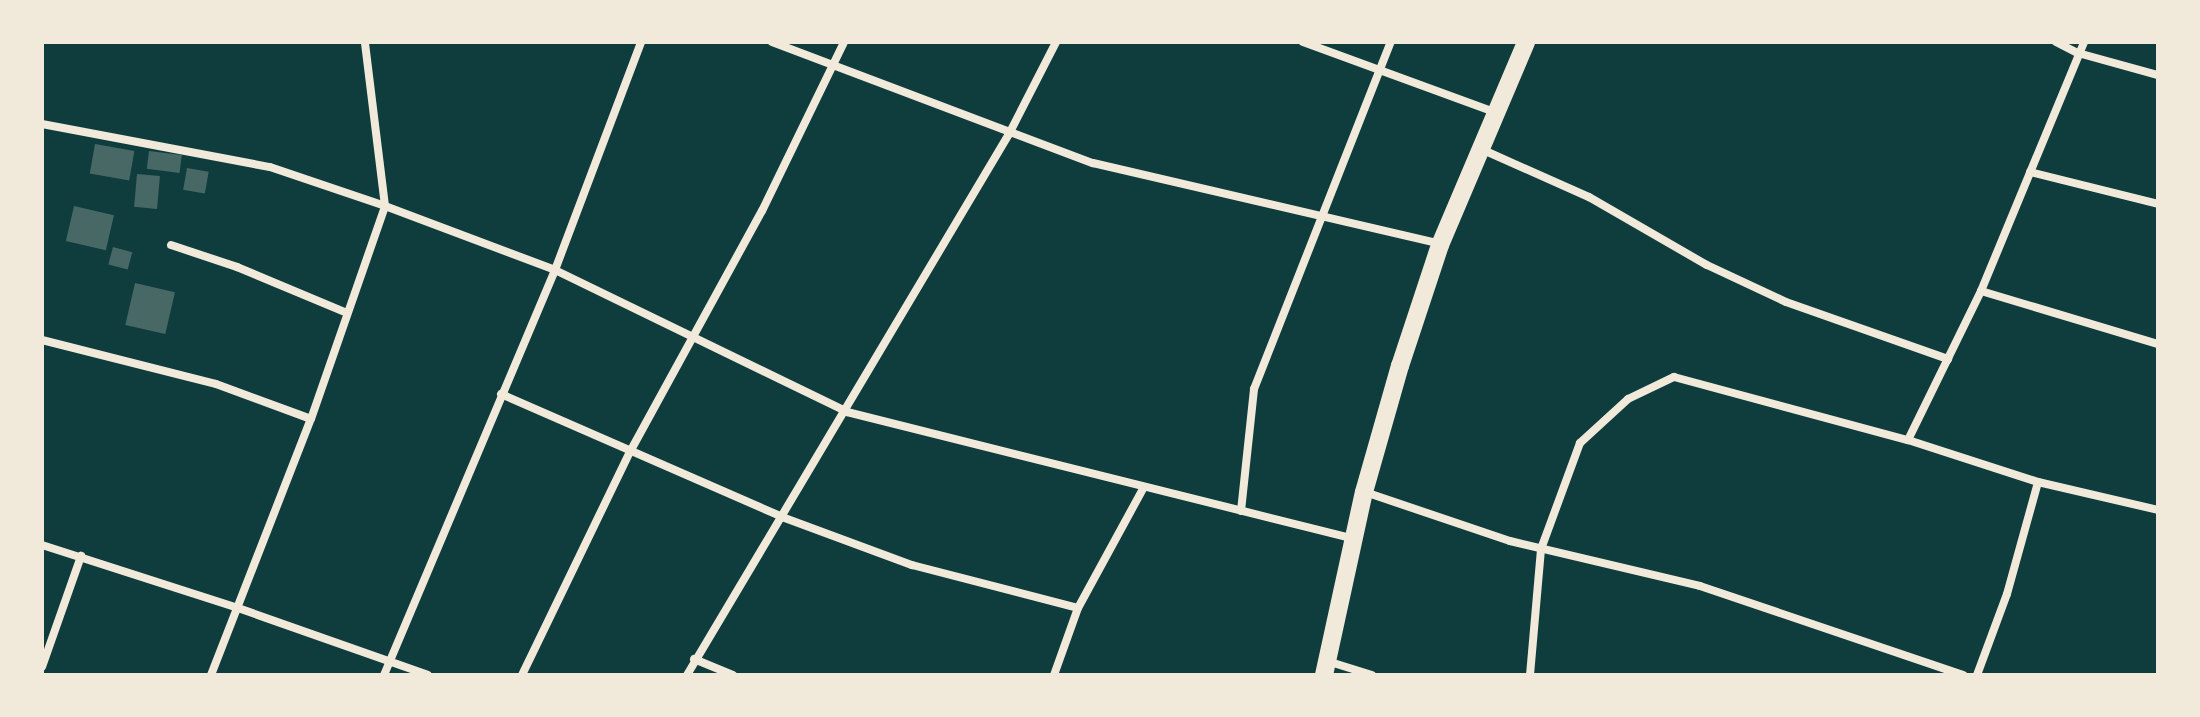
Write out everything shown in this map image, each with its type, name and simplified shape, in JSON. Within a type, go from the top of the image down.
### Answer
[{"type":"highway","points":[[1325,668],[1364,492],[1400,366],[1440,245],[1526,42]]},
{"type":"street","points":[[211,675],[311,419],[385,206],[365,42]]},
{"type":"street","points":[[384,675],[555,270],[641,42]]},
{"type":"street","points":[[772,42],[831,67],[1093,163],[1440,245]]},
{"type":"street","points":[[522,675],[631,450],[762,211],[844,42]]},
{"type":"street","points":[[687,675],[847,412],[1009,134],[1056,42]]},
{"type":"street","points":[[1303,42],[1494,112]]},
{"type":"street","points":[[1241,511],[1254,389],[1391,42]]},
{"type":"street","points":[[2056,42],[2078,53],[2158,75]]},
{"type":"street","points":[[1908,440],[1981,291],[2084,42]]},
{"type":"street","points":[[42,124],[270,167],[385,206],[555,270],[847,412],[1355,539]]},
{"type":"street","points":[[1480,149],[1589,197],[1707,265],[1786,302],[1948,359]]},
{"type":"street","points":[[2030,172],[2158,204]]},
{"type":"street","points":[[171,245],[237,267],[347,313]]},
{"type":"street","points":[[1981,291],[2158,344]]},
{"type":"street","points":[[42,340],[216,384],[311,419]]},
{"type":"street","points":[[1530,675],[1541,549],[1580,443],[1628,399],[1674,377],[1908,440],[2038,482],[2158,510]]},
{"type":"street","points":[[501,394],[782,517],[912,565],[1078,608]]},
{"type":"street","points":[[1977,675],[2007,594],[2038,482]]},
{"type":"street","points":[[1054,675],[1078,608],[1144,487]]},
{"type":"street","points":[[1364,492],[1541,549],[1700,586],[1963,675]]},
{"type":"street","points":[[42,545],[238,608],[428,675]]},
{"type":"street","points":[[42,667],[81,556]]},
{"type":"street","points":[[694,659],[733,675]]},
{"type":"street","points":[[1325,668],[1372,675]]},
{"type":"building","points":[[95,144],[134,151],[129,180],[90,174]]},
{"type":"building","points":[[149,151],[182,155],[180,173],[147,169]]},
{"type":"building","points":[[187,168],[209,172],[205,193],[183,190]]},
{"type":"building","points":[[137,174],[160,176],[157,209],[134,207]]},
{"type":"building","points":[[74,206],[114,215],[106,250],[66,241]]},
{"type":"building","points":[[113,247],[132,252],[128,270],[108,264]]},
{"type":"building","points":[[135,283],[175,292],[165,334],[125,325]]}]
